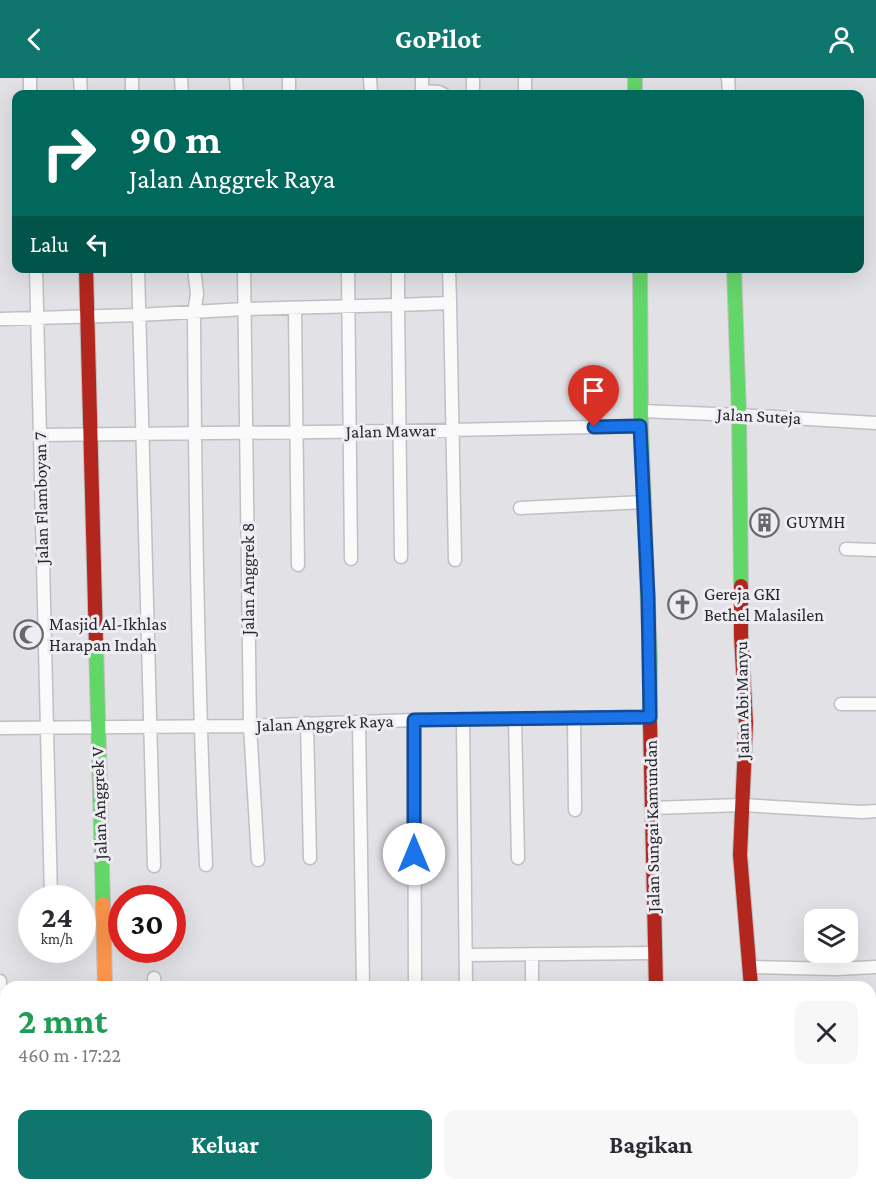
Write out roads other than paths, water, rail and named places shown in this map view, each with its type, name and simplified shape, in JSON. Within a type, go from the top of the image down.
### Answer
[{"type":"street","name":"Jalan Flamboyan 7","points":[[36,273],[51,885]]},
{"type":"street","name":"Jalan Anggrek V","points":[[86,273],[105,981]]},
{"type":"street","points":[[138,273],[153,866]]},
{"type":"street","points":[[195,273],[197,294],[194,313],[194,434],[200,725],[206,865]]},
{"type":"street","name":"Jalan Anggrek 8","points":[[244,273],[250,726],[258,860]]},
{"type":"street","points":[[348,273],[351,559]]},
{"type":"street","points":[[398,273],[401,557]]},
{"type":"street","points":[[449,273],[455,560]]},
{"type":"street","name":"Jalan Sungai Kamundan","points":[[640,273],[641,418],[650,657],[656,981]]},
{"type":"street","name":"Jalan Abi Manyu","points":[[734,273],[740,415],[741,635],[746,723],[740,855],[751,981]]},
{"type":"street","points":[[0,319],[450,303]]},
{"type":"street","points":[[296,308],[298,564]]},
{"type":"street","name":"Jalan Suteja","points":[[641,418],[740,415],[876,423]]},
{"type":"street","name":"Jalan Mawar","points":[[40,435],[454,430],[641,418]]},
{"type":"street","points":[[520,508],[645,502]]},
{"type":"street","points":[[846,549],[876,550]]},
{"type":"street","points":[[841,704],[876,704]]},
{"type":"street","points":[[574,717],[575,810]]},
{"type":"street","name":"Jalan Anggrek Raya","points":[[0,728],[250,726],[414,720],[650,717]]},
{"type":"street","points":[[463,719],[466,981]]},
{"type":"street","points":[[514,719],[518,858]]},
{"type":"street","points":[[414,720],[415,981]]},
{"type":"street","points":[[359,722],[363,981]]},
{"type":"street","points":[[307,723],[310,858]]},
{"type":"street","points":[[652,808],[742,805],[876,811]]},
{"type":"street","points":[[466,955],[655,953]]},
{"type":"street","points":[[532,955],[532,981]]},
{"type":"street","points":[[751,967],[836,969],[876,967]]},
{"type":"place","name":"GUYMH","points":[[765,522]]},
{"type":"place","name":"Gereja GKI Bethel Malasilen","points":[[683,604]]},
{"type":"place","name":"Masjid Al-Ikhlas Harapan Indah","points":[[28,634]]}]
